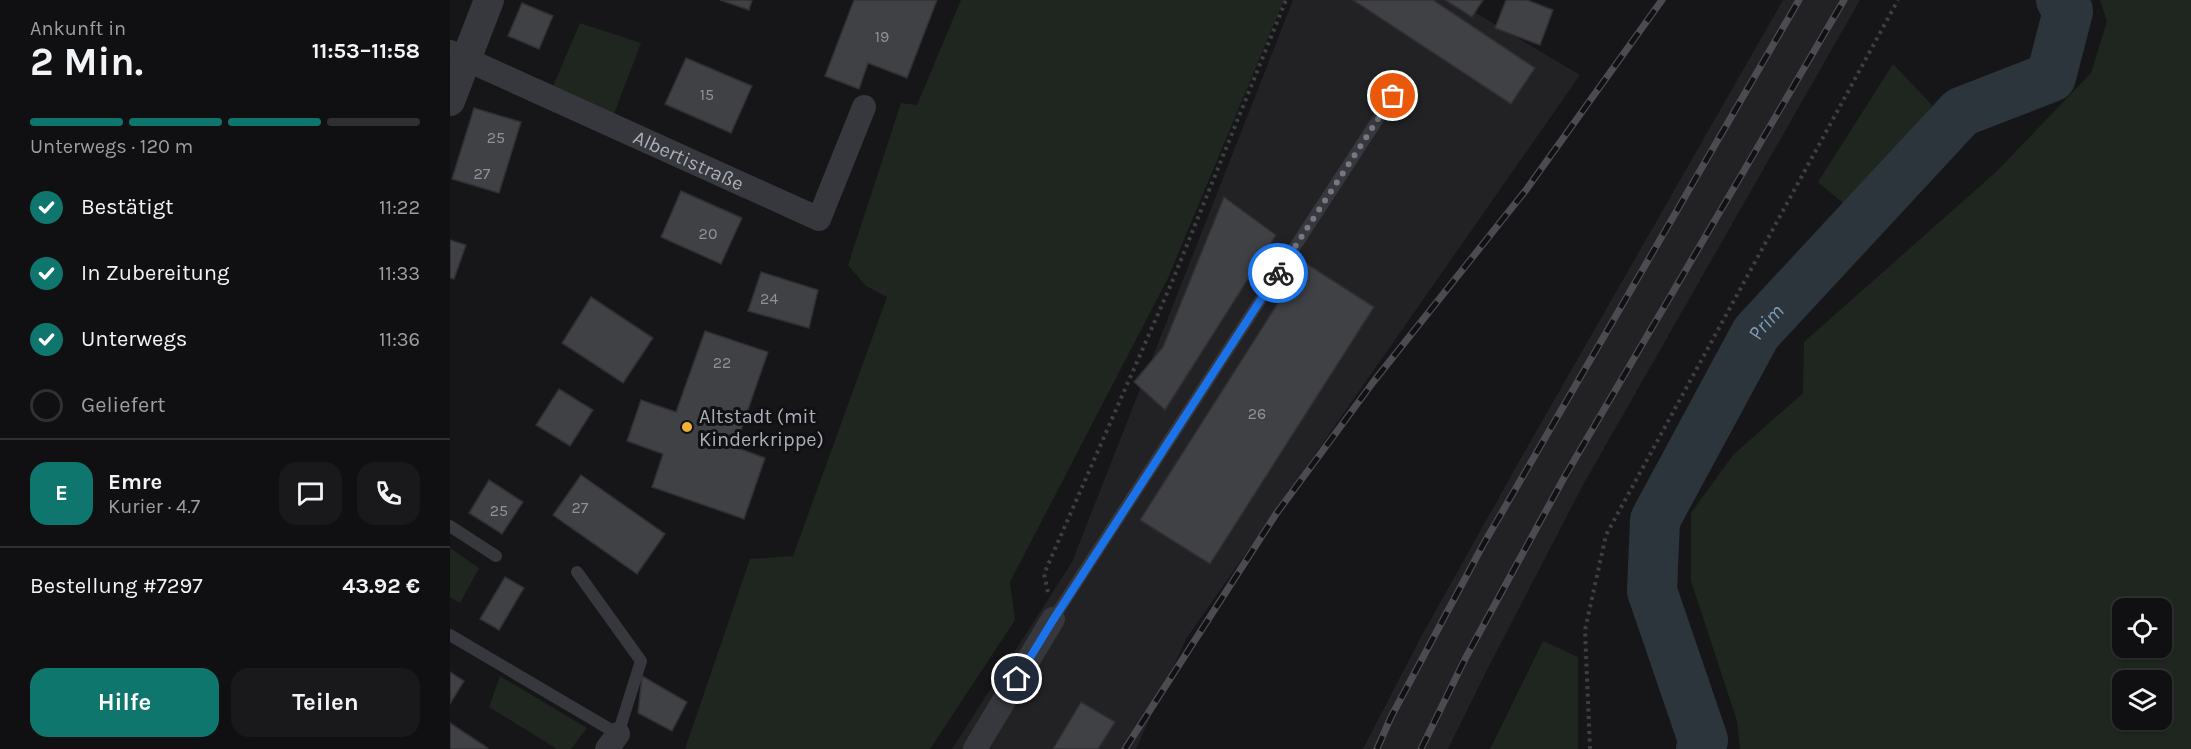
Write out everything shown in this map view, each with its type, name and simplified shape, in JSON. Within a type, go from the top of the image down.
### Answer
[{"type":"street","points":[[450,101],[458,55],[489,0]]},
{"type":"street","name":"Albertistraße","points":[[458,55],[819,219],[864,107]]},
{"type":"street","points":[[975,749],[1053,620]]},
{"type":"lane","points":[[1053,620],[1393,96]]},
{"type":"lane","points":[[450,526],[496,555]]},
{"type":"lane","points":[[450,635],[612,742],[641,661],[577,572]]},
{"type":"path","points":[[1053,620],[1044,574],[1172,282],[1287,0]]},
{"type":"path","points":[[1590,749],[1585,630],[1605,535],[1899,0]]},
{"type":"shaded area","points":[[961,0],[1284,0],[1168,278],[1010,582],[1015,620],[930,749],[685,749],[750,559],[793,556],[887,297],[866,286],[848,265],[901,103],[917,105]]},
{"type":"shaded area","points":[[1293,0],[1454,0],[1580,75],[1186,639],[1136,749],[952,749],[1072,562]]},
{"type":"shaded area","points":[[1783,0],[1860,0],[1583,485],[1448,749],[1363,749],[1422,635],[1525,451]]},
{"type":"shaded area","points":[[2100,0],[2191,0],[2191,749],[1740,749],[1737,721],[1691,581],[1691,513],[1733,455],[1803,393],[1804,342],[1997,171],[2091,73],[2107,21]]},
{"type":"shaded area","points":[[580,23],[641,43],[614,114],[550,93]]},
{"type":"shaded area","points":[[1893,64],[1932,105],[1891,169],[1844,204],[1818,182]]},
{"type":"shaded area","points":[[450,548],[479,568],[460,603],[450,597]]},
{"type":"shaded area","points":[[1543,641],[1578,657],[1578,749],[1490,749]]},
{"type":"shaded area","points":[[500,676],[587,728],[571,749],[557,749],[489,707]]},
{"type":"building","points":[[720,0],[752,0],[749,10]]},
{"type":"building","points":[[854,0],[937,0],[907,78],[868,63],[859,89],[825,76]]},
{"type":"building","points":[[1353,0],[1433,0],[1535,68],[1511,104]]},
{"type":"building","points":[[1445,0],[1483,0],[1472,17]]},
{"type":"building","points":[[1506,0],[1527,0],[1553,10],[1540,45],[1495,28]]},
{"type":"building","points":[[522,3],[553,16],[539,49],[508,36]]},
{"type":"building","points":[[686,58],[752,86],[731,133],[665,104]]},
{"type":"building","points":[[474,108],[521,122],[499,193],[452,179]]},
{"type":"building","points":[[681,191],[742,218],[721,264],[661,237]]},
{"type":"building","points":[[1224,197],[1276,235],[1165,410],[1134,382],[1163,347]]},
{"type":"building","points":[[450,240],[466,245],[454,279],[450,278]]},
{"type":"building","points":[[1304,262],[1374,307],[1210,564],[1140,520]]},
{"type":"building","points":[[761,272],[818,290],[809,328],[748,311]]},
{"type":"building","points":[[591,297],[653,338],[623,383],[562,343]]},
{"type":"building","name":"Altstadt (mit Kinderkrippe)","points":[[705,331],[768,352],[735,447],[765,458],[744,519],[652,487],[663,454],[627,441],[641,400],[676,412]]},
{"type":"building","points":[[559,389],[593,410],[570,446],[536,425]]},
{"type":"building","points":[[581,475],[665,534],[637,574],[553,515]]},
{"type":"building","points":[[489,480],[523,502],[502,534],[469,513]]},
{"type":"building","points":[[505,577],[524,588],[499,630],[480,619]]},
{"type":"building","points":[[450,672],[464,681],[450,704]]},
{"type":"building","points":[[642,676],[687,702],[672,731],[638,713]]},
{"type":"building","points":[[1081,702],[1115,722],[1098,749],[1053,749]]},
{"type":"building","points":[[450,723],[488,748],[450,749]]},
{"type":"waterway","name":"Prim","points":[[1701,749],[1703,740],[1652,591],[1655,520],[1756,333],[1961,112],[2051,77],[2068,11],[2061,0]]},
{"type":"railway","points":[[1125,749],[1276,514],[1374,381],[1526,190],[1662,0]]},
{"type":"railway","points":[[1377,749],[1391,717],[1483,545],[1799,0]]},
{"type":"railway","points":[[1421,749],[1465,659],[1565,476],[1844,0]]},
{"type":"way so far","points":[[1278,273],[1393,96]]},
{"type":"place","name":"Altstadt (mit Kinderkrippe)","points":[[687,427]]},
{"type":"route","points":[[1017,679],[1278,273]]}]
